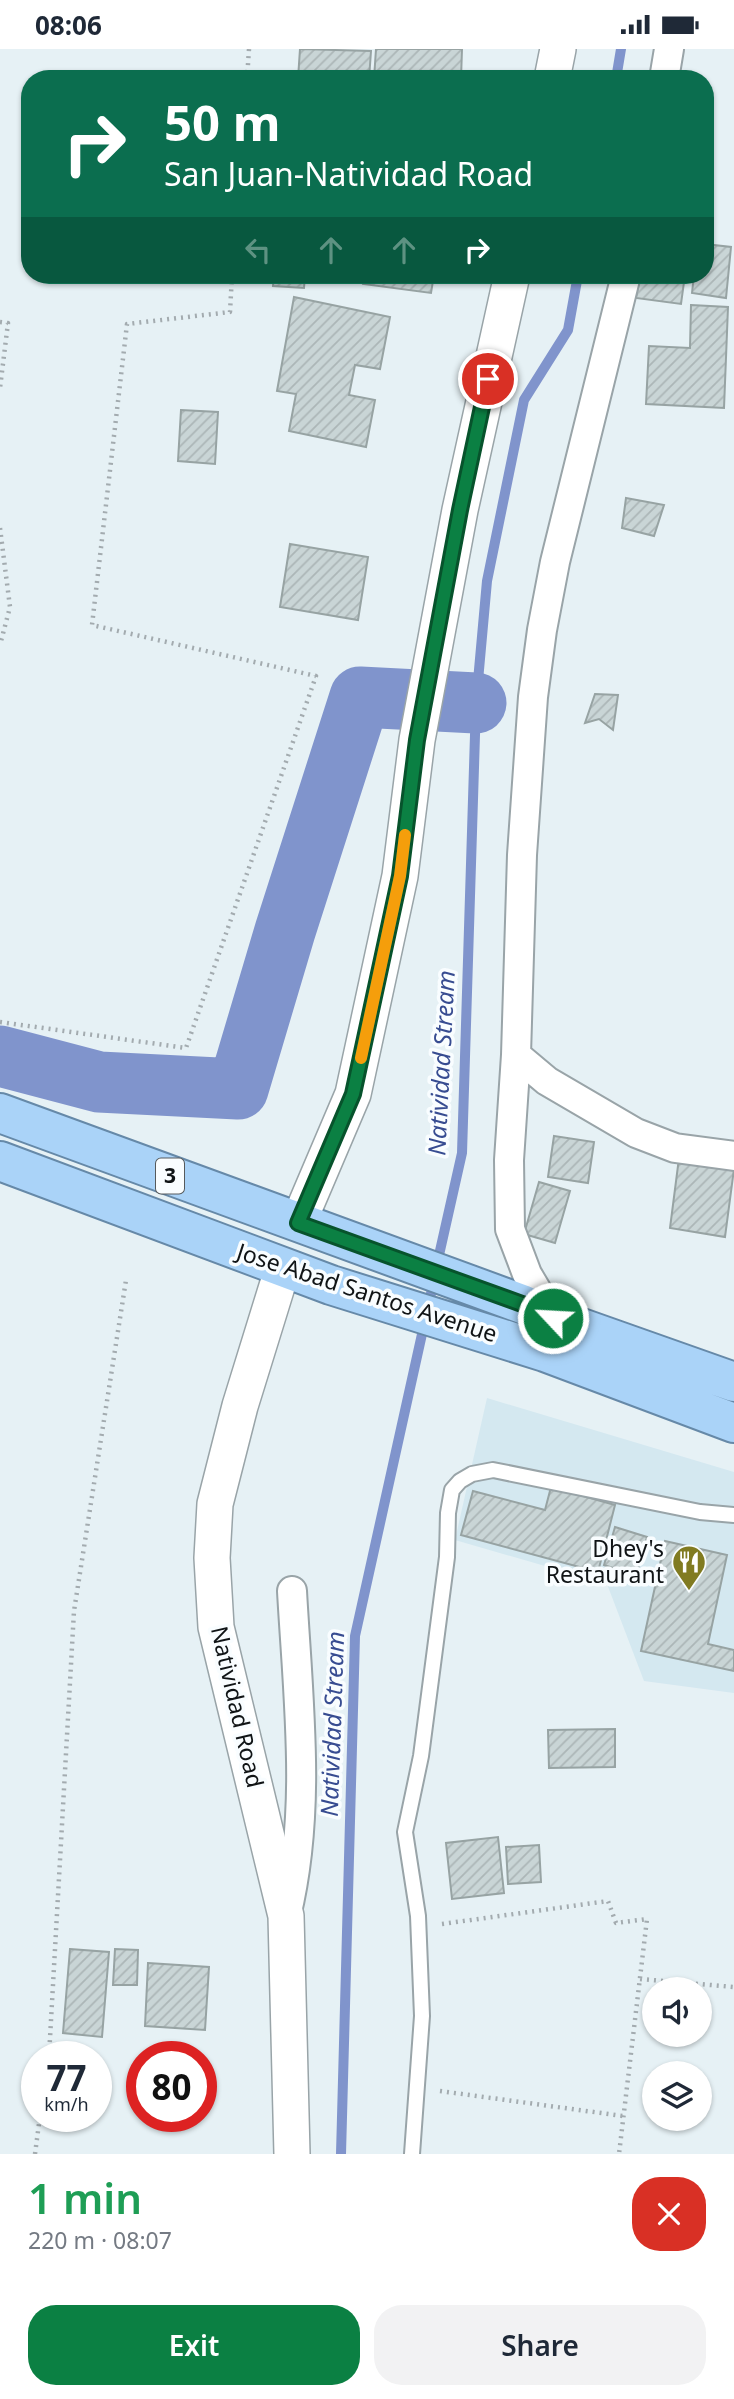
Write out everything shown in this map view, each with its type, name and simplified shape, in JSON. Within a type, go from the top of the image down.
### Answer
[{"type":"highway","name":"Jose Abad Santos Avenue","points":[[0,1113],[734,1382]]},
{"type":"highway","name":"Jose Abad Santos Avenue","points":[[0,1161],[331,1285],[509,1340],[734,1423]]},
{"type":"street","points":[[554,70],[558,49]]},
{"type":"street","points":[[666,70],[669,49]]},
{"type":"street","points":[[298,1223],[353,1094],[400,876],[417,740],[460,510],[510,284]]},
{"type":"street","points":[[537,1311],[527,1273],[510,1229],[509,1160],[516,1055],[522,855],[533,697],[555,562],[624,284]]},
{"type":"street","points":[[516,1055],[547,1081],[636,1133],[675,1148],[734,1156]]},
{"type":"street","name":"Natividad Road","points":[[283,1267],[240,1406],[215,1504],[212,1558],[216,1627],[286,1916],[292,2154]]},
{"type":"street","points":[[286,1916],[296,1877],[302,1759],[292,1591]]},
{"type":"lane","points":[[412,2154],[422,2015],[418,1916],[405,1832],[421,1756],[447,1557],[448,1514],[452,1490],[472,1474],[493,1470],[699,1512],[734,1515]]},
{"type":"path","points":[[248,70],[249,49]]},
{"type":"path","points":[[0,1022],[186,1048],[316,676],[92,625],[127,324],[230,312],[232,284]]},
{"type":"path","points":[[0,322],[8,323],[0,388]]},
{"type":"path","points":[[0,528],[10,607],[0,645]]},
{"type":"path","points":[[50,2041],[74,1611],[126,1280]]},
{"type":"path","points":[[438,1925],[608,1901],[616,1923],[647,1919],[619,2154]]},
{"type":"path","points":[[640,1979],[734,1987]]},
{"type":"path","points":[[438,2091],[623,2116]]},
{"type":"path","points":[[35,2154],[38,2132]]},
{"type":"shaded area","points":[[487,1398],[734,1472],[734,1693],[644,1681],[607,1584],[455,1540]]},
{"type":"building","points":[[300,49],[371,51],[370,70],[299,70]]},
{"type":"building","points":[[376,49],[462,49],[461,70],[375,70]]},
{"type":"building","points":[[714,245],[731,247],[726,298],[692,293],[693,284],[714,284]]},
{"type":"building","points":[[273,284],[304,284],[304,288]]},
{"type":"building","points":[[363,284],[432,284],[431,293]]},
{"type":"building","points":[[638,284],[684,284],[681,304],[636,298]]},
{"type":"building","points":[[294,297],[390,317],[380,369],[355,365],[349,395],[375,400],[366,447],[289,431],[296,394],[277,391]]},
{"type":"building","points":[[691,305],[728,307],[724,408],[646,404],[649,346],[690,348]]},
{"type":"building","points":[[181,410],[218,412],[215,464],[178,461]]},
{"type":"building","points":[[626,498],[664,505],[654,536],[622,528]]},
{"type":"building","points":[[290,544],[368,557],[358,620],[280,607]]},
{"type":"building","points":[[595,694],[618,695],[613,730],[599,719],[585,723]]},
{"type":"building","points":[[554,1136],[594,1142],[588,1183],[548,1177]]},
{"type":"building","points":[[679,1158],[734,1169],[725,1237],[670,1228]]},
{"type":"building","points":[[539,1182],[570,1191],[555,1243],[524,1234]]},
{"type":"building","points":[[551,1487],[615,1505],[598,1572],[461,1535],[473,1491],[545,1510]]},
{"type":"building","points":[[615,1527],[647,1537],[636,1576],[604,1565]]},
{"type":"building","points":[[665,1541],[727,1555],[708,1644],[734,1650],[734,1671],[641,1651]]},
{"type":"building","points":[[615,1729],[615,1767],[549,1768],[548,1730]]},
{"type":"building","points":[[498,1837],[504,1893],[452,1899],[446,1843]]},
{"type":"building","points":[[539,1845],[541,1882],[508,1884],[506,1847]]},
{"type":"building","points":[[70,1949],[109,1952],[102,2037],[63,2033]]},
{"type":"building","points":[[115,1949],[138,1950],[137,1985],[113,1985]]},
{"type":"building","points":[[148,1963],[209,1967],[205,2030],[145,2026]]},
{"type":"waterway","name":"Natividad Stream","points":[[618,70],[621,49]]},
{"type":"waterway","name":"Natividad Stream","points":[[437,1264],[462,1153],[476,703],[487,581],[524,400],[568,330],[576,284]]},
{"type":"waterway","points":[[0,1056],[99,1082],[238,1089],[360,697],[476,703]]},
{"type":"waterway","name":"Natividad Stream","points":[[341,2154],[355,1636],[434,1280]]},
{"type":"slow traffic","points":[[361,1058],[400,876],[405,835]]},
{"type":"place","name":"Dhey's Restaurant","points":[[689,1592]]},
{"type":"route","points":[[488,379],[460,510],[417,740],[400,876],[353,1094],[298,1223],[522,1304],[553,1318]]}]
